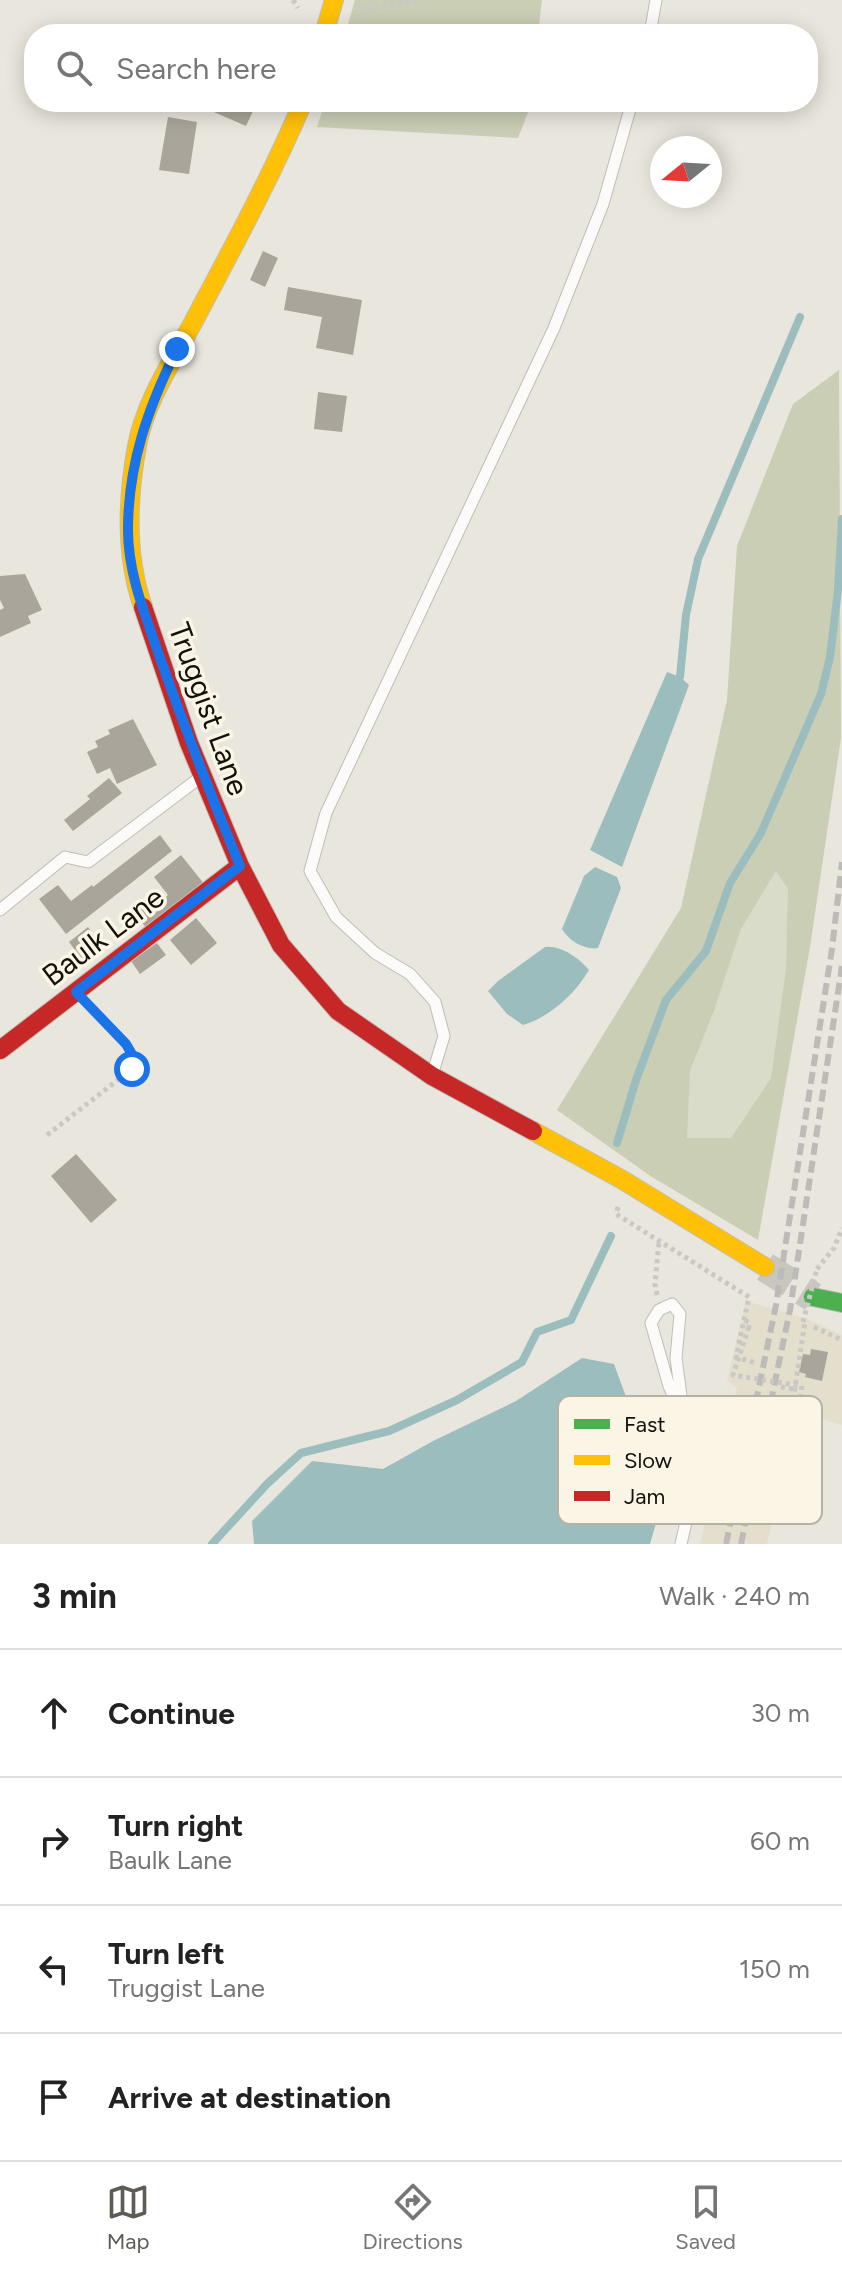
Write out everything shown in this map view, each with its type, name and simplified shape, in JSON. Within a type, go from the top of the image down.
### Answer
[{"type":"street","points":[[327,24],[334,0]]},
{"type":"street","name":"Truggist Lane","points":[[299,112],[274,169],[158,388],[137,444],[128,530],[134,581],[203,776],[240,866],[281,945],[338,1011],[432,1076],[482,1106],[621,1179],[765,1267]]},
{"type":"street","name":"Baulk Lane","points":[[0,1050],[240,866]]},
{"type":"street","points":[[813,1297],[842,1303]]},
{"type":"lane","points":[[652,24],[656,0]]},
{"type":"lane","points":[[432,1076],[444,1036],[435,1002],[410,974],[375,953],[336,917],[310,871],[326,813],[554,328],[603,204],[629,112]]},
{"type":"lane","points":[[0,910],[65,857],[88,862],[203,776]]},
{"type":"lane","points":[[673,1396],[651,1323],[659,1310],[672,1304],[680,1314],[676,1358],[682,1396]]},
{"type":"lane","points":[[681,1544],[686,1524]]},
{"type":"path","points":[[293,0],[298,8]]},
{"type":"path","points":[[356,6],[367,9],[417,0]]},
{"type":"path","points":[[47,1135],[132,1069],[133,1056],[126,1044],[76,992]]},
{"type":"path","points":[[618,1203],[616,1214],[749,1297],[736,1357],[756,1363]]},
{"type":"path","points":[[793,1396],[803,1322],[817,1269],[834,1248],[842,1228]]},
{"type":"path","points":[[659,1241],[655,1284],[659,1310]]},
{"type":"path","points":[[745,1320],[750,1323],[733,1375],[802,1386],[801,1396]]},
{"type":"path","points":[[803,1322],[842,1340]]},
{"type":"path","points":[[781,1387],[793,1389]]},
{"type":"shaded area","points":[[746,1301],[808,1319],[842,1335],[842,1425],[822,1419],[822,1396],[735,1396],[737,1388],[727,1381]]},
{"type":"shaded area","points":[[705,1524],[772,1524],[767,1544],[700,1544]]},
{"type":"green space","points":[[355,0],[542,0],[539,24],[348,24]]},
{"type":"green space","points":[[322,112],[528,112],[518,138],[317,127]]},
{"type":"green space","points":[[839,370],[841,738],[810,947],[758,1240],[652,1177],[557,1110],[681,908],[727,700],[737,546],[793,404]],"holes":[[[776,871],[788,889],[786,968],[771,1078],[731,1138],[687,1138],[690,1071],[741,929]]]},
{"type":"green space","points":[[776,871],[789,889],[786,968],[771,1078],[731,1138],[686,1138],[690,1071],[741,929]]},
{"type":"water","points":[[667,672],[689,685],[622,867],[590,850]]},
{"type":"water","points":[[595,867],[617,877],[621,888],[598,948],[587,948],[577,944],[562,929],[584,876]]},
{"type":"water","points":[[545,947],[569,953],[589,970],[561,1004],[523,1025],[507,1014],[488,991]]},
{"type":"water","points":[[582,1358],[614,1364],[626,1396],[558,1396],[558,1524],[656,1524],[650,1544],[254,1544],[252,1521],[312,1461],[383,1469],[516,1401]]},
{"type":"building","points":[[214,112],[253,112],[246,126]]},
{"type":"building","points":[[168,117],[197,122],[189,174],[159,170]]},
{"type":"building","points":[[263,251],[278,258],[265,287],[250,280]]},
{"type":"building","points":[[288,287],[362,300],[353,355],[316,348],[322,317],[284,310]]},
{"type":"building","points":[[318,392],[347,396],[342,432],[314,429]]},
{"type":"building","points":[[25,574],[42,610],[28,616],[31,623],[0,637],[0,610],[4,608],[0,600],[0,576]]},
{"type":"building","points":[[133,719],[157,765],[117,784],[110,768],[97,774],[87,752],[98,747],[95,741],[110,734],[108,730]]},
{"type":"building","points":[[109,778],[122,793],[73,831],[64,820]]},
{"type":"building","points":[[160,835],[172,851],[66,934],[39,899],[58,885],[71,901]]},
{"type":"building","points":[[181,855],[205,885],[148,930],[135,914],[152,900],[156,905],[168,895],[154,877]]},
{"type":"building","points":[[196,918],[217,943],[191,965],[170,940]]},
{"type":"building","points":[[88,927],[102,946],[83,961],[69,942]]},
{"type":"building","points":[[157,943],[166,955],[140,974],[131,961]]},
{"type":"building","points":[[76,1154],[117,1200],[91,1223],[51,1176]]},
{"type":"building","points":[[811,1349],[828,1352],[822,1381],[805,1377],[806,1374],[799,1372],[803,1354],[810,1355]]},
{"type":"waterway","points":[[680,677],[686,615],[698,559],[800,317]]},
{"type":"waterway","points":[[617,1143],[636,1080],[666,1000],[706,951],[730,883],[761,833],[821,694],[830,657],[842,519]]},
{"type":"waterway","points":[[212,1544],[267,1484],[301,1453],[389,1431],[457,1400],[522,1362],[537,1332],[571,1320],[611,1236]]},
{"type":"tunnel","points":[[765,1267],[813,1297]]},
{"type":"railway","points":[[757,1396],[776,1305],[832,949],[842,862]]},
{"type":"railway","points":[[772,1396],[790,1310],[842,966]]},
{"type":"railway","points":[[726,1544],[730,1524]]},
{"type":"railway","points":[[741,1544],[745,1524]]},
{"type":"traffic: fast","points":[[813,1297],[842,1303]]},
{"type":"traffic: slow","points":[[327,24],[334,0]]},
{"type":"traffic: slow","points":[[143,607],[133,568],[130,527],[131,487],[146,413],[251,212],[298,112]]},
{"type":"traffic: slow","points":[[533,1131],[621,1179],[765,1267]]},
{"type":"traffic: jam","points":[[143,607],[189,743],[240,866],[281,945],[338,1011],[432,1076],[533,1131]]},
{"type":"traffic: jam","points":[[0,1050],[240,866]]},
{"type":"route","points":[[132,1069],[133,1056],[126,1044],[76,992],[240,866],[189,743],[134,581],[128,530],[137,444],[151,402],[177,349]]}]
